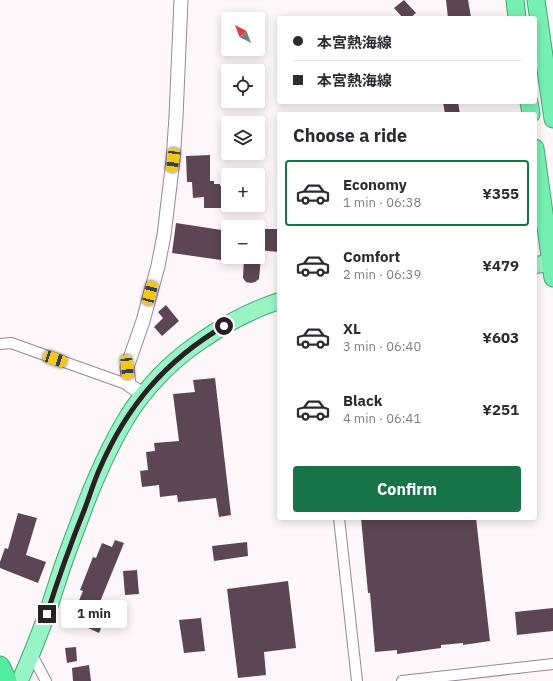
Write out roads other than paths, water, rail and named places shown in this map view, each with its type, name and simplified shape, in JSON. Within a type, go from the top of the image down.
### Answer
[{"type":"highway","points":[[515,0],[517,16]]},
{"type":"highway","points":[[536,0],[553,119]]},
{"type":"highway","points":[[537,166],[548,267]]},
{"type":"highway","points":[[0,666],[14,678]]},
{"type":"main road","points":[[14,678],[32,655],[100,468],[122,424],[143,394],[175,360],[212,333],[260,307],[277,302]]},
{"type":"street","points":[[129,385],[127,367],[143,321],[158,266],[164,235],[173,160],[181,0]]},
{"type":"street","points":[[0,344],[11,343],[129,385],[143,394]]},
{"type":"street","points":[[339,520],[357,681]]},
{"type":"street","points":[[32,655],[46,681]]},
{"type":"street","points":[[402,681],[553,664]]}]
